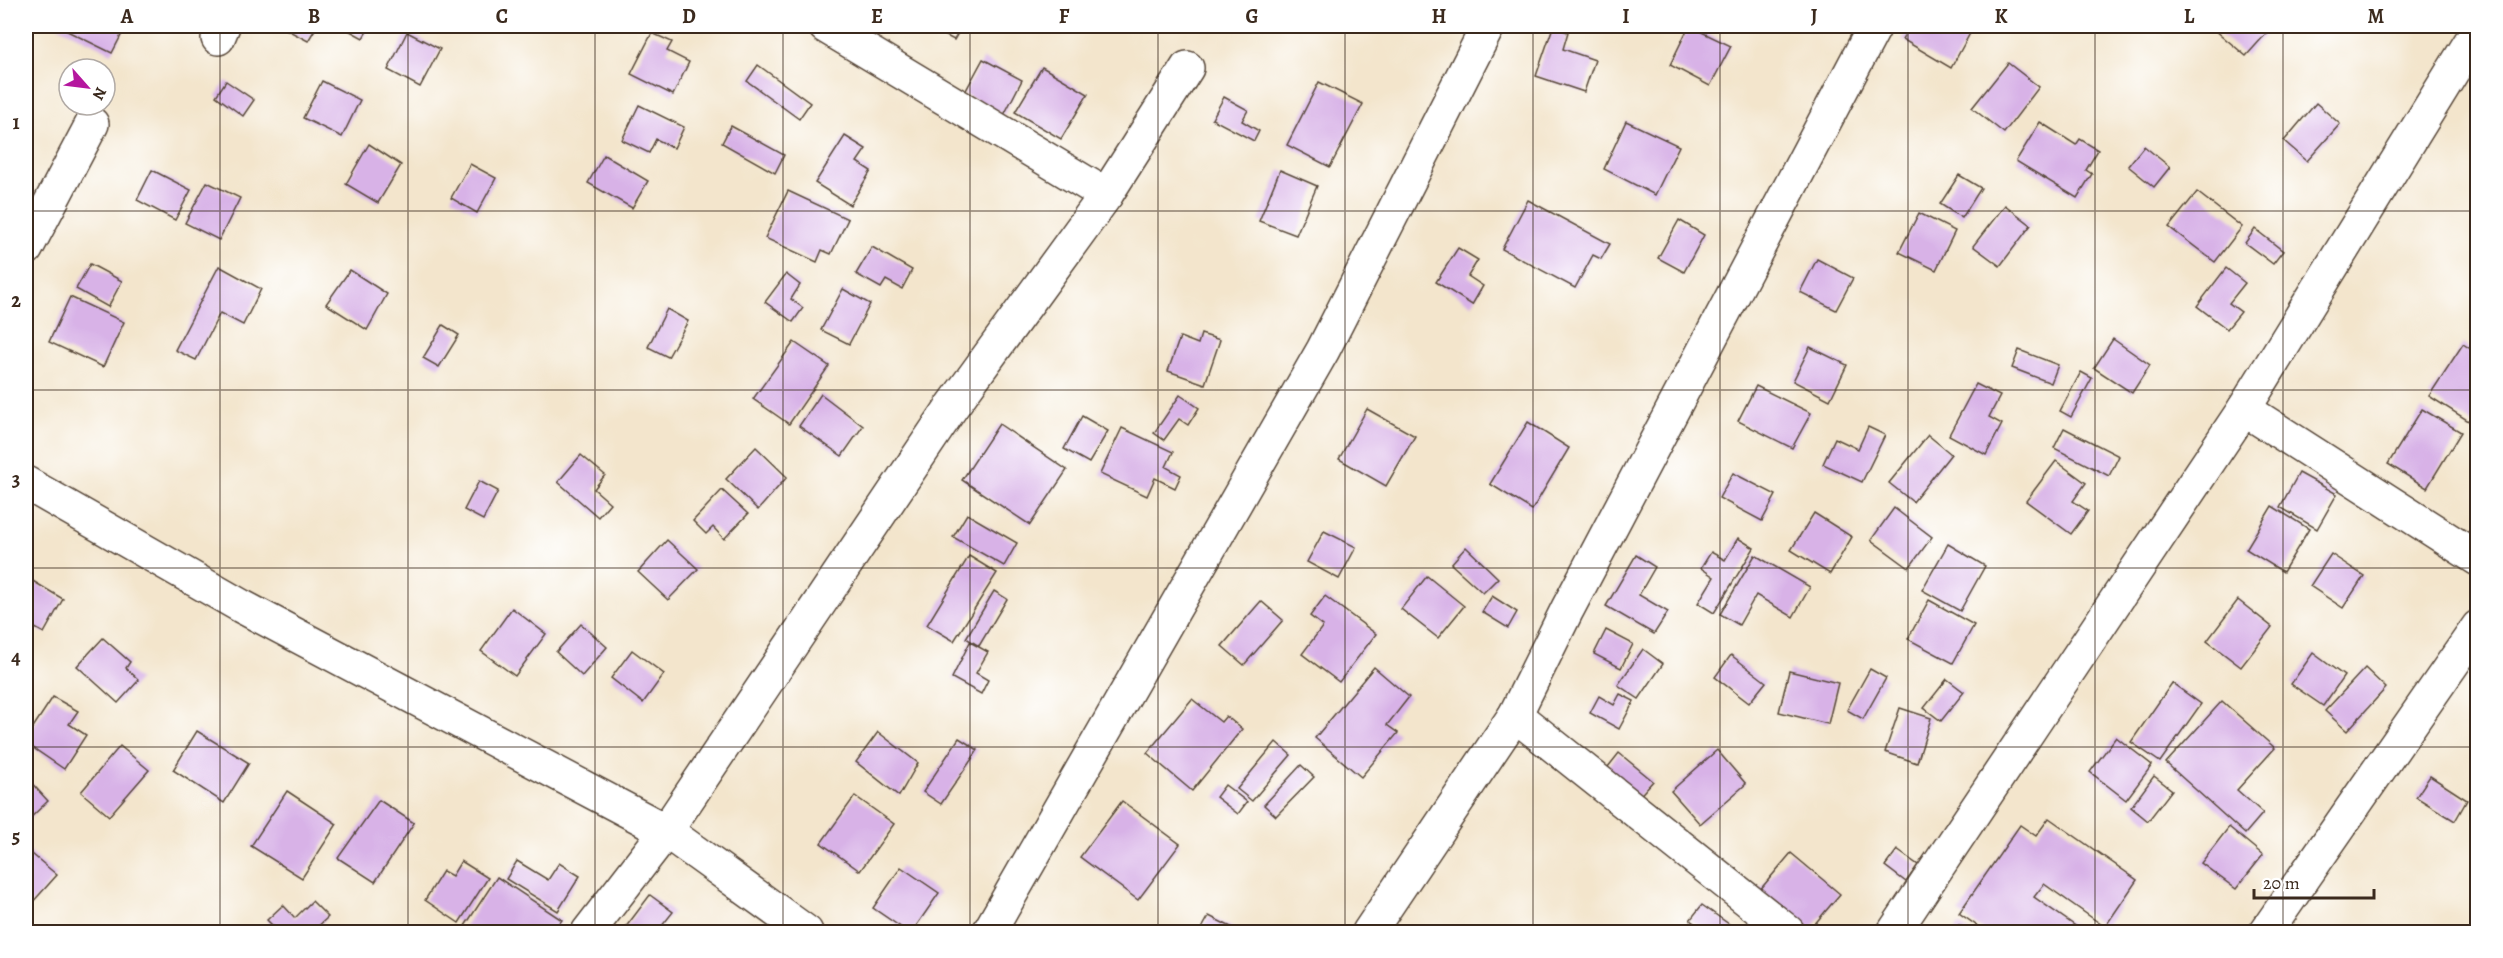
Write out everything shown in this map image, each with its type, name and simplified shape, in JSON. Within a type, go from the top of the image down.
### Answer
[{"type":"street","points":[[825,26],[1106,195]]},
{"type":"street","points":[[989,933],[1323,350],[1488,26]]},
{"type":"street","points":[[1369,933],[1515,715],[1567,610],[1875,26]]},
{"type":"street","points":[[1894,933],[2244,409],[2478,30]]},
{"type":"street","points":[[588,933],[666,831],[951,408],[1106,195],[1187,68]]},
{"type":"street","points":[[26,249],[92,124]]},
{"type":"street","points":[[2244,409],[2478,559]]},
{"type":"street","points":[[26,483],[241,606],[666,831],[806,933]]},
{"type":"street","points":[[2266,933],[2478,627]]},
{"type":"street","points":[[1515,715],[1788,933]]},
{"type":"building","points":[[57,26],[126,26],[112,53]]},
{"type":"building","points":[[280,26],[317,26],[308,41]]},
{"type":"building","points":[[341,26],[370,26],[363,38]]},
{"type":"building","points":[[927,26],[962,26],[954,40]]},
{"type":"building","points":[[1689,26],[1731,46],[1710,86],[1670,65]]},
{"type":"building","points":[[1910,26],[1974,26],[1951,68],[1902,39]]},
{"type":"building","points":[[2219,26],[2273,26],[2246,56],[2215,30]]},
{"type":"building","points":[[1553,27],[1568,32],[1563,49],[1595,60],[1584,92],[1536,76]]},
{"type":"building","points":[[407,32],[440,49],[420,87],[388,70]]},
{"type":"building","points":[[652,33],[672,42],[667,51],[689,62],[673,95],[631,74]]},
{"type":"building","points":[[983,59],[1022,80],[1004,115],[964,94]]},
{"type":"building","points":[[2008,63],[2039,87],[2004,133],[1972,108]]},
{"type":"building","points":[[758,65],[810,103],[799,119],[747,81]]},
{"type":"building","points":[[1042,67],[1088,94],[1061,139],[1015,112]]},
{"type":"building","points":[[226,81],[254,100],[243,116],[216,96]]},
{"type":"building","points":[[322,81],[360,100],[342,137],[303,118]]},
{"type":"building","points":[[1319,82],[1363,104],[1330,167],[1287,145]]},
{"type":"building","points":[[1224,97],[1248,110],[1242,121],[1259,131],[1254,141],[1212,119]]},
{"type":"building","points":[[2316,103],[2340,124],[2307,161],[2284,141]]},
{"type":"building","points":[[639,105],[684,127],[674,148],[656,139],[649,153],[622,140]]},
{"type":"building","points":[[1626,121],[1679,146],[1655,195],[1604,169]]},
{"type":"building","points":[[2040,122],[2076,145],[2080,139],[2098,150],[2086,170],[2092,174],[2077,198],[2016,161]]},
{"type":"building","points":[[731,126],[784,155],[775,173],[722,143]]},
{"type":"building","points":[[845,136],[866,149],[857,162],[871,171],[850,205],[815,183]]},
{"type":"building","points":[[369,144],[401,165],[378,203],[346,184]]},
{"type":"building","points":[[2144,146],[2170,167],[2154,187],[2128,166]]},
{"type":"building","points":[[604,155],[648,181],[632,208],[588,183]]},
{"type":"building","points":[[470,164],[496,178],[477,213],[451,198]]},
{"type":"building","points":[[152,170],[191,190],[175,220],[137,200]]},
{"type":"building","points":[[1280,170],[1317,186],[1296,235],[1259,221]]},
{"type":"building","points":[[1959,175],[1981,188],[1962,218],[1940,204]]},
{"type":"building","points":[[207,182],[240,198],[219,240],[185,223]]},
{"type":"building","points":[[788,191],[848,219],[831,254],[822,250],[817,262],[765,238]]},
{"type":"building","points":[[2197,192],[2242,227],[2215,262],[2169,227]]},
{"type":"building","points":[[1528,200],[1610,244],[1601,259],[1593,255],[1575,288],[1502,249]]},
{"type":"building","points":[[2005,205],[2031,225],[2000,266],[1973,246]]},
{"type":"building","points":[[1919,213],[1955,231],[1936,270],[1899,252]]},
{"type":"building","points":[[1679,220],[1704,235],[1684,272],[1658,258]]},
{"type":"building","points":[[2255,229],[2283,251],[2273,264],[2245,243]]},
{"type":"building","points":[[872,247],[912,270],[902,289],[886,280],[881,288],[856,274]]},
{"type":"building","points":[[1458,248],[1478,260],[1468,276],[1483,286],[1472,305],[1436,282]]},
{"type":"building","points":[[1817,259],[1853,278],[1836,310],[1800,292]]},
{"type":"building","points":[[90,264],[122,281],[108,307],[76,289]]},
{"type":"building","points":[[219,266],[261,289],[243,325],[220,313],[196,360],[175,350]]},
{"type":"building","points":[[2226,268],[2245,283],[2229,303],[2241,312],[2227,329],[2197,306]]},
{"type":"building","points":[[350,270],[387,294],[367,330],[326,304]]},
{"type":"building","points":[[786,274],[800,285],[791,299],[803,308],[793,322],[765,302]]},
{"type":"building","points":[[843,289],[870,304],[849,344],[821,330]]},
{"type":"building","points":[[70,297],[124,322],[103,367],[49,342]]},
{"type":"building","points":[[667,309],[688,321],[668,357],[648,347]]},
{"type":"building","points":[[443,325],[459,335],[439,367],[423,358]]},
{"type":"building","points":[[1201,334],[1220,340],[1205,384],[1168,371],[1180,337],[1198,344]]},
{"type":"building","points":[[2113,339],[2150,365],[2132,393],[2094,368]]},
{"type":"building","points":[[794,342],[829,366],[789,424],[753,399]]},
{"type":"building","points":[[2463,344],[2478,354],[2478,427],[2429,396]]},
{"type":"building","points":[[1810,347],[1847,365],[1830,400],[1793,381]]},
{"type":"building","points":[[2019,350],[2058,365],[2051,383],[2012,368]]},
{"type":"building","points":[[2081,372],[2092,378],[2071,417],[2060,411]]},
{"type":"building","points":[[1976,384],[2000,396],[1989,417],[2002,424],[1986,455],[1949,435]]},
{"type":"building","points":[[1756,386],[1811,413],[1792,448],[1738,421]]},
{"type":"building","points":[[821,394],[863,426],[842,456],[799,426]]},
{"type":"building","points":[[1180,395],[1199,408],[1188,425],[1179,419],[1164,440],[1154,433]]},
{"type":"building","points":[[1367,409],[1415,436],[1386,486],[1339,459]]},
{"type":"building","points":[[2422,409],[2461,432],[2427,488],[2388,464]]},
{"type":"building","points":[[1082,416],[1108,431],[1089,463],[1064,449]]},
{"type":"building","points":[[1528,422],[1569,448],[1532,510],[1490,484]]},
{"type":"building","points":[[999,424],[1067,470],[1030,525],[962,480]]},
{"type":"building","points":[[1868,427],[1885,435],[1862,482],[1823,464],[1835,438],[1858,449]]},
{"type":"building","points":[[1122,428],[1173,452],[1166,467],[1181,475],[1175,488],[1155,478],[1147,496],[1100,474]]},
{"type":"building","points":[[2064,428],[2119,456],[2109,476],[2054,448]]},
{"type":"building","points":[[1928,435],[1951,454],[1913,502],[1889,483]]},
{"type":"building","points":[[756,447],[787,477],[758,510],[726,479]]},
{"type":"building","points":[[581,455],[605,475],[594,489],[610,503],[598,517],[558,482]]},
{"type":"building","points":[[2056,461],[2086,483],[2073,501],[2088,511],[2071,534],[2026,501]]},
{"type":"building","points":[[1733,473],[1776,495],[1762,521],[1719,498]]},
{"type":"building","points":[[2299,473],[2337,494],[2317,529],[2280,507]]},
{"type":"building","points":[[479,481],[498,491],[483,520],[464,510]]},
{"type":"building","points":[[722,490],[748,514],[724,539],[713,527],[706,534],[693,521]]},
{"type":"building","points":[[2272,506],[2309,529],[2283,572],[2246,549]]},
{"type":"building","points":[[1894,508],[1932,537],[1909,568],[1871,540]]},
{"type":"building","points":[[1814,513],[1852,537],[1830,574],[1791,550]]},
{"type":"building","points":[[967,514],[1017,543],[1004,566],[953,537]]},
{"type":"building","points":[[1324,531],[1356,547],[1339,579],[1307,562]]},
{"type":"building","points":[[1738,538],[1754,548],[1714,613],[1698,603],[1714,577],[1701,568],[1711,552],[1725,560]]},
{"type":"building","points":[[667,540],[698,569],[668,600],[638,572]]},
{"type":"building","points":[[1948,544],[1985,566],[1960,611],[1922,590]]},
{"type":"building","points":[[1466,547],[1498,578],[1483,593],[1451,564]]},
{"type":"building","points":[[2331,554],[2364,576],[2343,608],[2310,586]]},
{"type":"building","points":[[1636,555],[1655,567],[1639,595],[1668,612],[1654,634],[1606,606]]},
{"type":"building","points":[[1755,555],[1810,587],[1793,617],[1756,595],[1739,625],[1720,614]]},
{"type":"building","points":[[969,556],[997,573],[954,641],[927,625]]},
{"type":"building","points":[[1427,576],[1464,606],[1438,638],[1401,609]]},
{"type":"building","points":[[26,577],[63,599],[44,633],[26,623]]},
{"type":"building","points":[[994,591],[1007,599],[979,646],[966,638]]},
{"type":"building","points":[[1325,596],[1376,634],[1339,682],[1302,654],[1323,626],[1310,616]]},
{"type":"building","points":[[1492,596],[1517,612],[1508,628],[1482,612]]},
{"type":"building","points":[[1929,600],[1974,625],[1953,663],[1908,639]]},
{"type":"building","points":[[2238,600],[2272,627],[2241,667],[2207,641]]},
{"type":"building","points":[[1261,601],[1283,620],[1244,665],[1222,646]]},
{"type":"building","points":[[512,608],[546,634],[515,676],[481,651]]},
{"type":"building","points":[[581,624],[607,647],[582,676],[556,652]]},
{"type":"building","points":[[1606,630],[1633,644],[1621,668],[1594,654]]},
{"type":"building","points":[[103,638],[130,662],[126,668],[139,680],[118,703],[77,666]]},
{"type":"building","points":[[970,642],[988,652],[976,673],[988,680],[981,694],[952,678]]},
{"type":"building","points":[[26,648],[31,651],[26,661]]},
{"type":"building","points":[[1643,649],[1663,664],[1639,699],[1618,685]]},
{"type":"building","points":[[632,650],[664,674],[643,703],[611,678]]},
{"type":"building","points":[[2313,653],[2344,676],[2323,706],[2291,684]]},
{"type":"building","points":[[1731,655],[1766,682],[1749,703],[1715,677]]},
{"type":"building","points":[[1374,667],[1409,697],[1387,725],[1398,733],[1361,777],[1315,738]]},
{"type":"building","points":[[2365,668],[2386,688],[2347,731],[2325,711]]},
{"type":"building","points":[[1870,669],[1886,678],[1863,719],[1847,710]]},
{"type":"building","points":[[1789,671],[1838,683],[1828,724],[1779,712]]},
{"type":"building","points":[[1947,679],[1964,692],[1941,721],[1924,708]]},
{"type":"building","points":[[2172,683],[2201,704],[2160,762],[2131,742]]},
{"type":"building","points":[[1620,694],[1634,701],[1619,729],[1590,713],[1599,696],[1614,705]]},
{"type":"building","points":[[53,697],[78,711],[69,724],[86,735],[64,769],[26,743],[26,738]]},
{"type":"building","points":[[1192,699],[1221,722],[1226,716],[1242,729],[1192,791],[1147,753]]},
{"type":"building","points":[[2222,701],[2275,748],[2237,790],[2263,813],[2245,834],[2166,763]]},
{"type":"building","points":[[1900,708],[1931,718],[1917,763],[1885,752]]},
{"type":"building","points":[[197,731],[249,763],[224,803],[173,770]]},
{"type":"building","points":[[878,732],[918,763],[899,796],[856,762]]},
{"type":"building","points":[[2116,737],[2152,765],[2126,800],[2090,772]]},
{"type":"building","points":[[959,738],[978,750],[941,804],[923,792]]},
{"type":"building","points":[[1276,742],[1291,755],[1252,801],[1237,789]]},
{"type":"building","points":[[120,746],[149,770],[109,816],[81,792]]},
{"type":"building","points":[[1717,750],[1746,784],[1700,824],[1671,791]]},
{"type":"building","points":[[1619,753],[1653,781],[1637,799],[1604,772]]},
{"type":"building","points":[[1301,765],[1314,777],[1276,816],[1264,805]]},
{"type":"building","points":[[2154,776],[2172,790],[2148,821],[2131,807]]},
{"type":"building","points":[[2430,776],[2467,800],[2455,821],[2416,797]]},
{"type":"building","points":[[26,777],[48,801],[26,822]]},
{"type":"building","points":[[1225,785],[1247,802],[1238,814],[1216,797]]},
{"type":"building","points":[[287,791],[337,824],[302,878],[251,846]]},
{"type":"building","points":[[855,796],[894,824],[860,871],[821,843]]},
{"type":"building","points":[[379,800],[414,823],[375,882],[338,858]]},
{"type":"building","points":[[1122,801],[1180,844],[1138,900],[1080,857]]},
{"type":"building","points":[[2049,818],[2137,880],[2105,927],[2044,884],[2034,897],[2084,932],[1986,932],[1959,913],[2020,825],[2036,836]]},
{"type":"building","points":[[2229,827],[2263,855],[2236,889],[2201,863]]},
{"type":"building","points":[[26,849],[57,875],[31,904],[26,899]]},
{"type":"building","points":[[1897,850],[1918,865],[1906,882],[1885,866]]},
{"type":"building","points":[[1791,853],[1840,894],[1808,932],[1759,891]]},
{"type":"building","points":[[461,861],[488,878],[459,923],[425,900],[443,871],[452,876]]},
{"type":"building","points":[[517,861],[548,880],[559,863],[580,876],[558,911],[506,879]]},
{"type":"building","points":[[901,867],[939,893],[912,932],[908,932],[873,908]]},
{"type":"building","points":[[497,877],[562,920],[553,932],[488,932],[482,929],[479,932],[461,932]]},
{"type":"building","points":[[650,895],[673,912],[657,932],[622,932]]},
{"type":"building","points":[[312,901],[328,917],[312,932],[279,932],[267,920],[283,905],[295,918]]},
{"type":"building","points":[[1702,905],[1733,927],[1729,932],[1707,932],[1690,920]]},
{"type":"building","points":[[1209,916],[1241,932],[1200,932]]},
{"type":"building","points":[[1959,925],[1970,932],[1954,932]]}]
